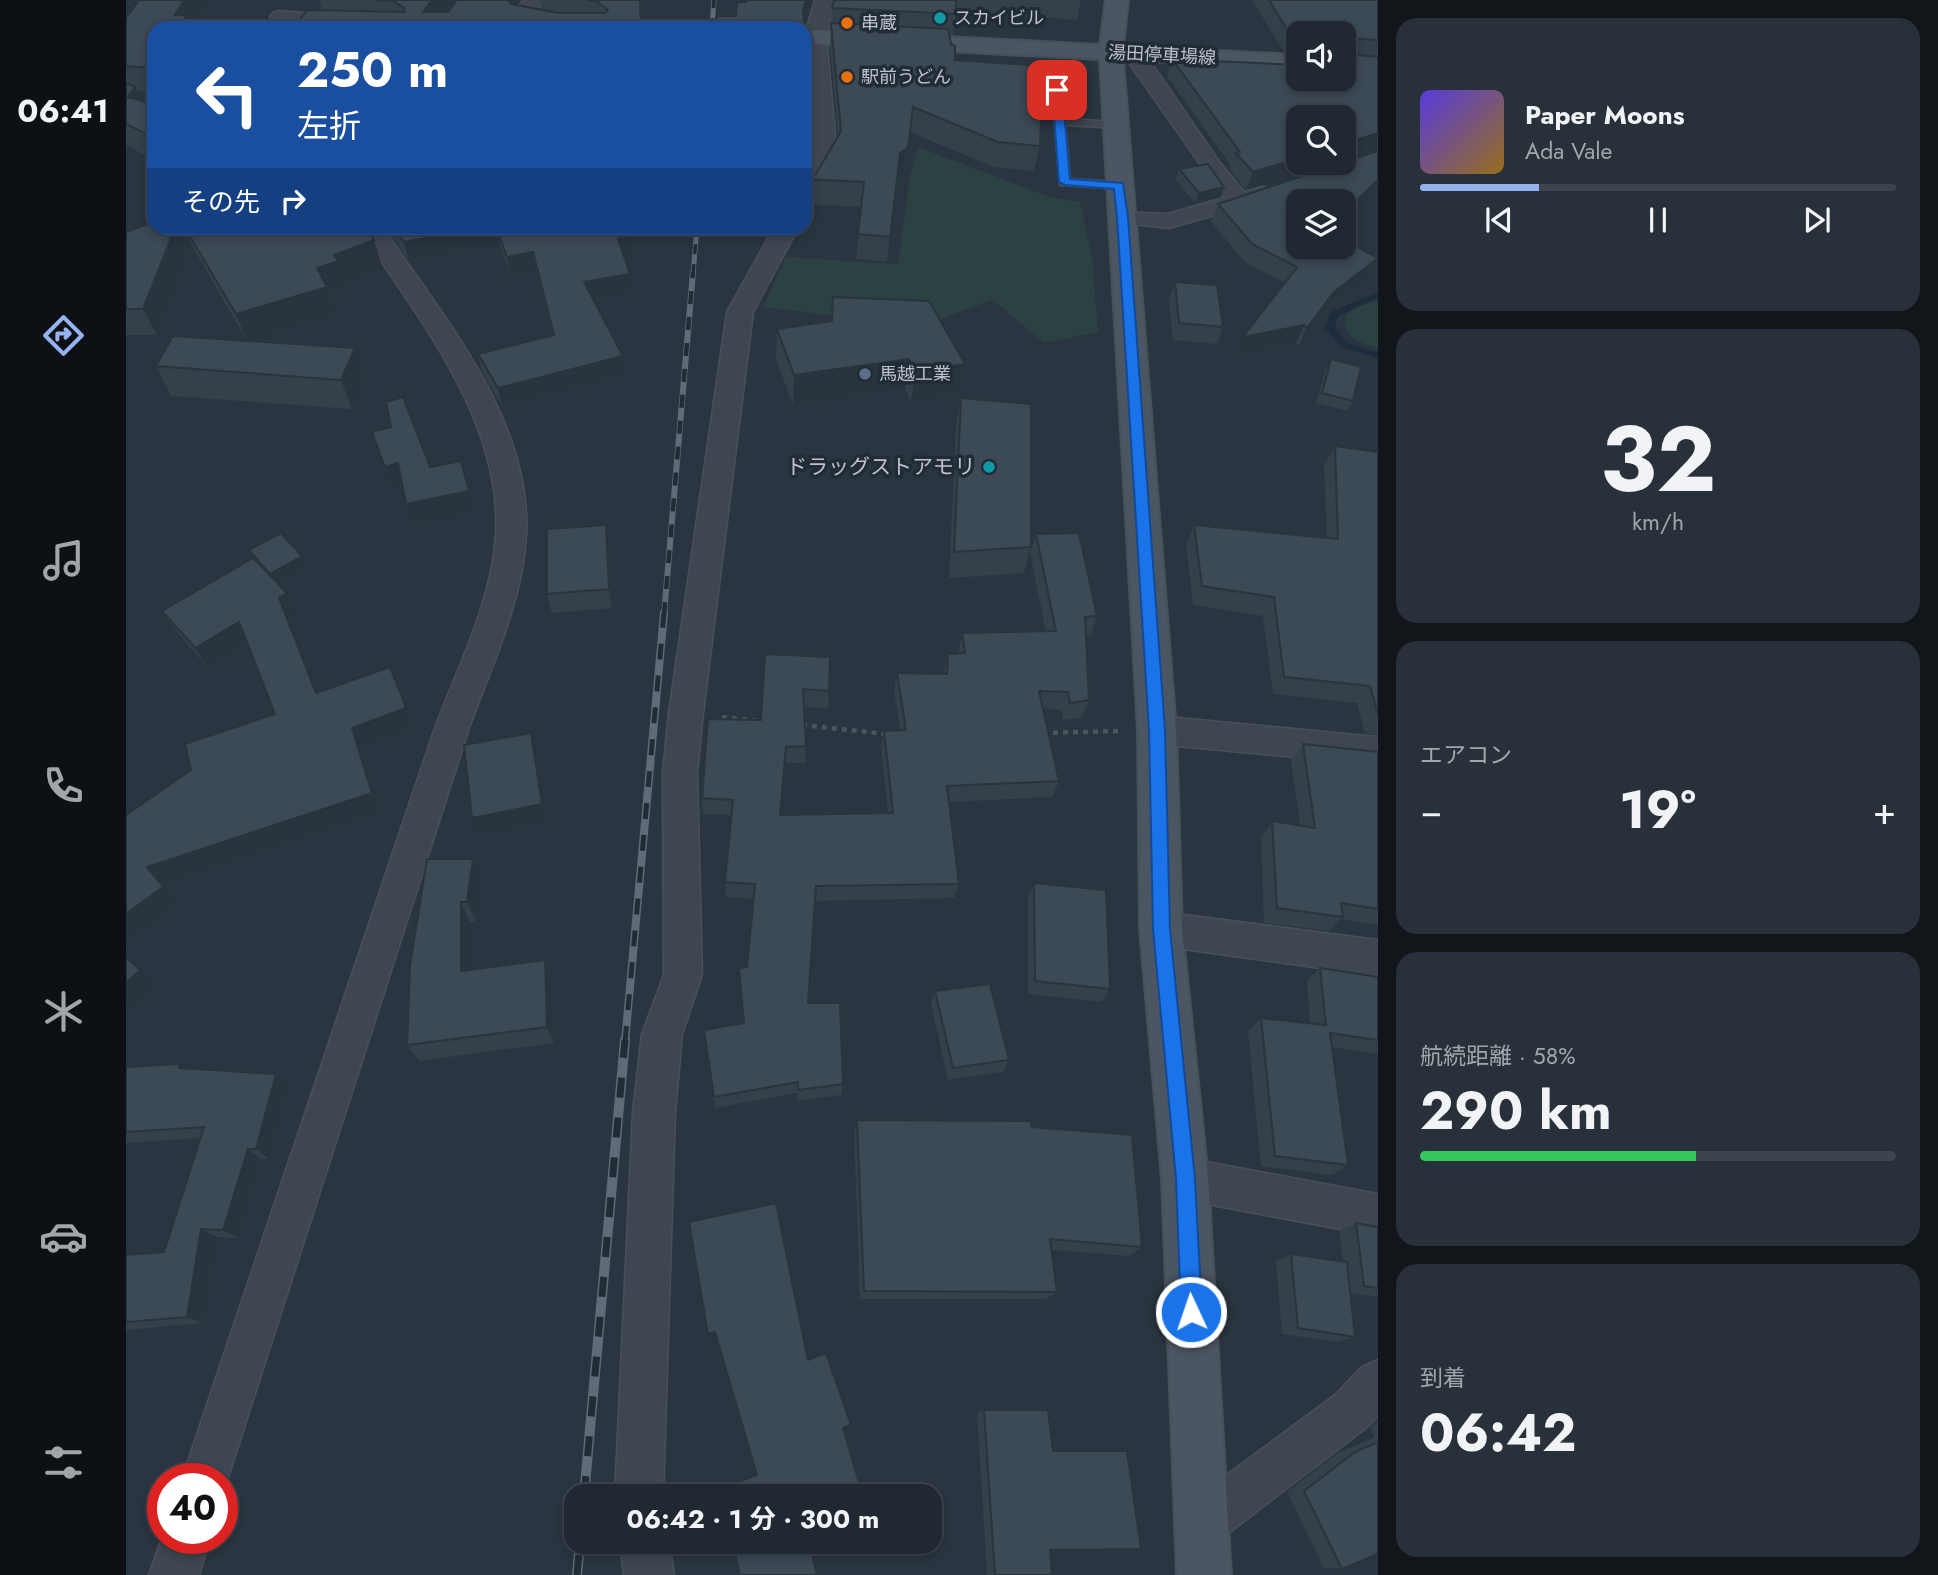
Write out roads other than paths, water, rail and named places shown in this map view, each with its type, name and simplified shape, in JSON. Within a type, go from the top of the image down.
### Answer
[{"type":"street","points":[[535,0],[521,15],[556,21]]},
{"type":"street","points":[[812,180],[825,156],[815,37],[825,0]]},
{"type":"street","points":[[1117,0],[1122,53],[1116,125],[1119,186],[1157,730],[1161,929],[1185,1179],[1204,1575]]},
{"type":"street","points":[[283,15],[342,21]]},
{"type":"street","name":"湯田停車場線","points":[[815,37],[951,49],[1122,53],[1286,61]]},
{"type":"street","points":[[1122,53],[1240,202]]},
{"type":"street","points":[[1123,217],[1169,221],[1240,202],[1288,185]]},
{"type":"street","points":[[211,1463],[452,728],[495,608],[511,534],[500,447],[482,403],[375,235]]},
{"type":"street","points":[[639,1484],[654,1112],[662,1034],[683,975],[680,773],[740,312],[782,235]]},
{"type":"street","points":[[1157,730],[1378,751]]},
{"type":"street","points":[[1161,929],[1378,958]]},
{"type":"street","points":[[1185,1179],[1378,1215]]},
{"type":"street","points":[[1201,1524],[1351,1411],[1378,1383]]},
{"type":"street","points":[[174,1575],[181,1554]]},
{"type":"street","points":[[646,1554],[649,1575]]},
{"type":"lane","points":[[1005,70],[1043,72],[1057,90],[1065,182],[1119,186]]},
{"type":"lane","points":[[1060,121],[1116,125]]},
{"type":"waterway","points":[[1378,295],[1334,314],[1330,328],[1345,345],[1378,355]]},
{"type":"railway","points":[[712,21],[714,0]]},
{"type":"railway","points":[[693,274],[696,235]]},
{"type":"railway","points":[[664,615],[693,272]]},
{"type":"railway","points":[[625,1042],[664,613]]},
{"type":"railway","points":[[585,1484],[625,1040]]},
{"type":"railway","points":[[577,1575],[579,1554]]},
{"type":"place","name":"スカイビル","points":[[940,18]]},
{"type":"place","name":"串蔵","points":[[847,23]]},
{"type":"place","name":"駅前うどん","points":[[847,77]]},
{"type":"place","name":"馬越工業","points":[[865,374]]},
{"type":"place","name":"ドラッグストアモリ","points":[[989,467]]}]
